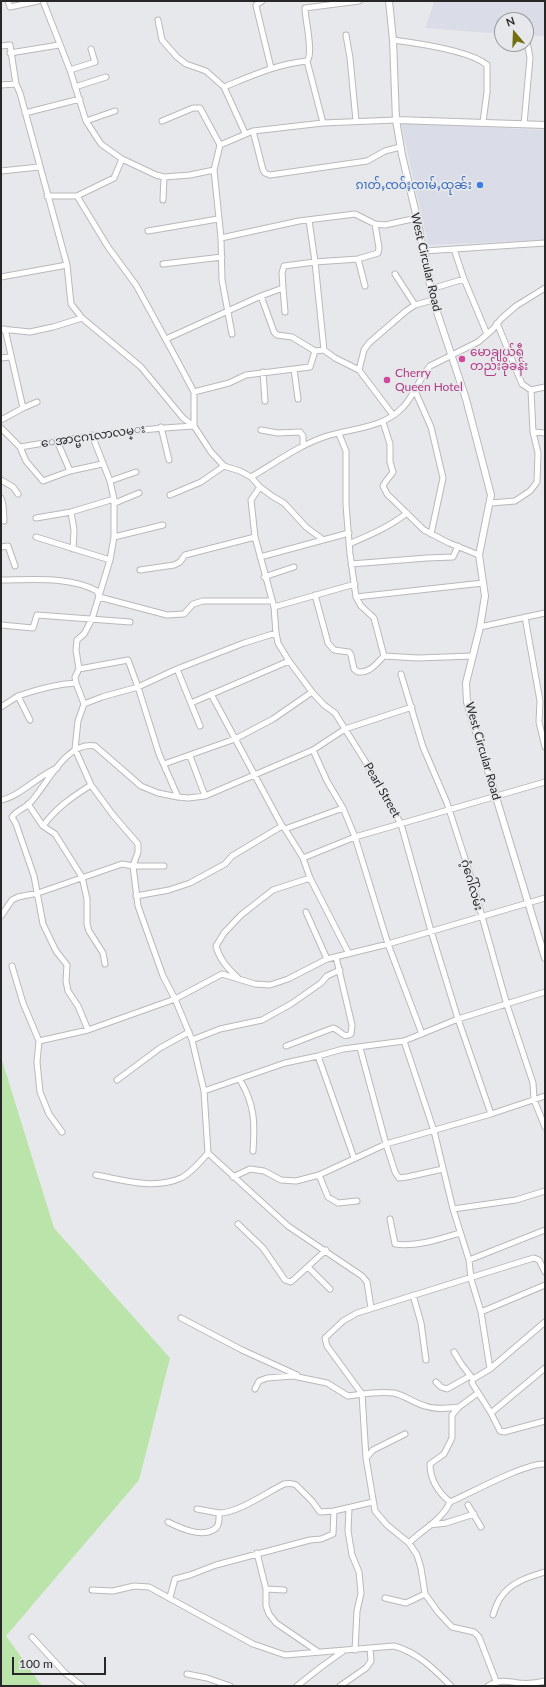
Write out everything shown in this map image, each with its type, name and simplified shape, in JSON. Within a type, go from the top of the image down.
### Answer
[{"type":"street","points":[[8,1],[10,7],[38,1]]},
{"type":"street","points":[[43,1],[70,70],[86,122],[101,144],[122,159],[156,175],[164,176],[190,174],[214,170]]},
{"type":"street","points":[[262,1],[256,5],[271,68]]},
{"type":"street","points":[[323,123],[307,61],[309,58],[309,48],[305,8],[359,1]]},
{"type":"street","name":"West Circular Road","points":[[389,1],[393,40],[396,120],[400,146],[417,218],[433,300],[466,400],[491,495],[491,503],[479,555],[485,596],[480,627],[466,683],[467,702],[545,958]]},
{"type":"street","points":[[158,20],[162,40],[176,57],[186,64],[206,72],[224,87],[245,134]]},
{"type":"street","points":[[346,35],[350,58],[356,121]]},
{"type":"street","points":[[393,40],[428,45],[473,58],[487,65],[487,92],[483,122]]},
{"type":"street","points":[[1,46],[10,45],[10,53],[16,84],[20,93],[67,265],[70,304],[82,318],[141,367],[183,418],[194,426],[224,466],[240,471],[251,477],[260,487],[284,504],[306,527],[322,539]]},
{"type":"street","points":[[10,53],[59,45]]},
{"type":"street","points":[[70,70],[95,62],[91,49]]},
{"type":"street","points":[[524,124],[530,58],[528,52]]},
{"type":"street","points":[[224,87],[290,62],[307,61]]},
{"type":"street","points":[[75,87],[106,77]]},
{"type":"street","points":[[1,84],[16,84]]},
{"type":"street","points":[[25,113],[80,99]]},
{"type":"street","points":[[162,121],[193,108],[200,108],[220,145],[214,170],[221,238],[222,280],[232,334]]},
{"type":"street","points":[[86,122],[115,111]]},
{"type":"street","points":[[220,145],[253,131],[323,123],[396,120],[545,125]]},
{"type":"street","points":[[253,131],[263,170],[265,173],[270,175],[367,161],[385,151],[400,146]]},
{"type":"street","points":[[47,196],[77,196],[114,178],[122,159]]},
{"type":"street","points":[[1,171],[39,167]]},
{"type":"street","points":[[163,200],[164,176]]},
{"type":"street","points":[[77,196],[108,246],[136,285],[194,392],[194,426]]},
{"type":"street","points":[[221,238],[309,220],[355,214],[375,224],[384,225],[417,218]]},
{"type":"street","points":[[148,231],[218,219]]},
{"type":"street","points":[[309,220],[324,350]]},
{"type":"street","points":[[285,312],[282,273],[284,266],[358,259],[378,253],[379,248],[375,224]]},
{"type":"street","points":[[424,251],[545,243]]},
{"type":"street","points":[[454,249],[464,279],[487,334]]},
{"type":"street","points":[[163,264],[222,257]]},
{"type":"street","points":[[358,259],[365,286]]},
{"type":"street","points":[[1,277],[67,265]]},
{"type":"street","points":[[395,274],[415,305]]},
{"type":"street","points":[[431,289],[464,279]]},
{"type":"street","points":[[166,339],[261,296],[283,288]]},
{"type":"street","points":[[251,477],[303,446],[325,437],[384,422],[403,407],[415,391],[425,371],[430,366],[478,342],[516,306],[545,288]]},
{"type":"street","points":[[261,296],[274,332],[277,335],[292,337],[315,351],[324,350],[335,358],[359,370],[393,415]]},
{"type":"street","points":[[359,370],[364,350],[369,343],[406,311],[415,305],[433,300]]},
{"type":"street","points":[[23,408],[3,329],[30,332],[82,318]]},
{"type":"street","points":[[497,323],[522,384],[531,390],[545,387]]},
{"type":"street","points":[[194,392],[229,383],[246,375],[310,367],[315,351]]},
{"type":"street","points":[[1,358],[10,357]]},
{"type":"street","points":[[294,369],[298,399]]},
{"type":"street","points":[[263,372],[265,401]]},
{"type":"street","points":[[491,503],[515,501],[530,491],[537,482],[538,453],[533,432],[531,390]]},
{"type":"street","points":[[415,391],[431,426],[443,478],[432,534]]},
{"type":"street","points":[[1,420],[37,402]]},
{"type":"street","points":[[384,422],[390,444],[390,462],[393,472],[384,482],[383,486],[387,494],[424,530],[479,555]]},
{"type":"street","name":"ေအာင္မဂၤလာလမ္း","points":[[20,447],[92,435],[161,427],[194,426]]},
{"type":"street","points":[[161,427],[169,460]]},
{"type":"street","points":[[1,428],[20,447],[26,461],[43,481],[70,471],[102,464]]},
{"type":"street","points":[[261,430],[278,433],[300,432],[303,436],[303,446]]},
{"type":"street","points":[[533,432],[545,432]]},
{"type":"street","points":[[339,434],[346,451],[346,505],[351,564],[356,597],[361,606],[374,618],[384,656]]},
{"type":"street","points":[[92,435],[102,464],[110,481],[114,501],[114,537],[110,560],[92,619],[84,634],[77,640],[76,650],[79,669],[76,677],[76,683],[84,704],[78,721],[75,749],[91,785],[113,815],[138,844],[138,852],[132,866],[136,896],[140,913],[163,976],[175,999],[192,1040],[204,1091],[208,1153],[288,1226],[326,1250],[365,1278],[371,1308]]},
{"type":"street","points":[[57,441],[70,471]]},
{"type":"street","points":[[170,495],[201,482],[224,466]]},
{"type":"street","points":[[110,481],[136,472]]},
{"type":"street","points":[[1,480],[13,487],[18,494]]},
{"type":"street","name":"Pearl Street","points":[[260,487],[252,500],[255,537],[264,577],[274,607],[278,643],[289,661],[312,692],[324,705],[335,713],[365,761],[401,824],[431,931],[458,1019],[492,1114]]},
{"type":"street","points":[[36,518],[71,512],[139,493]]},
{"type":"street","points":[[1,498],[4,521]]},
{"type":"street","points":[[71,512],[74,530],[72,549]]},
{"type":"street","points":[[349,544],[373,535],[391,525],[407,513]]},
{"type":"street","points":[[114,537],[164,524]]},
{"type":"street","points":[[260,557],[322,539],[349,533]]},
{"type":"street","points":[[36,537],[110,560]]},
{"type":"street","points":[[140,570],[174,566],[180,562],[185,555],[255,537]]},
{"type":"street","points":[[1,547],[8,546],[15,566]]},
{"type":"street","points":[[351,564],[427,558],[453,558],[458,546]]},
{"type":"street","points":[[264,577],[294,567]]},
{"type":"street","points":[[1,580],[63,580],[90,587],[97,591],[99,596],[167,615],[184,614],[193,604],[203,601],[272,601]]},
{"type":"street","points":[[356,597],[483,583]]},
{"type":"street","points":[[274,607],[355,584]]},
{"type":"street","points":[[314,595],[328,642],[334,650],[349,652],[354,669],[358,672],[367,671],[384,656],[418,658],[473,656]]},
{"type":"street","points":[[480,627],[545,613]]},
{"type":"street","points":[[1,625],[33,628],[37,615],[130,622]]},
{"type":"street","points":[[524,617],[540,701],[539,722],[545,747]]},
{"type":"street","points":[[84,704],[102,697],[138,687],[178,669],[244,643],[276,633]]},
{"type":"street","points":[[79,669],[128,660],[159,754],[178,797]]},
{"type":"street","points":[[191,702],[289,661]]},
{"type":"street","points":[[178,669],[200,726]]},
{"type":"street","name":"ဂံ့ဂေါ်လမ်း","points":[[401,674],[423,747],[449,809],[470,874],[507,1005],[532,1083],[534,1100],[545,1127]]},
{"type":"street","points":[[1,706],[18,696],[45,687],[76,683]]},
{"type":"street","points":[[164,764],[190,756],[235,738],[273,719],[312,692]]},
{"type":"street","points":[[211,694],[254,776],[283,827],[303,858],[310,878],[349,954]]},
{"type":"street","points":[[18,696],[30,720]]},
{"type":"street","points":[[88,1030],[78,1006],[68,991],[66,980],[67,965],[56,951],[43,924],[38,892],[16,824],[12,817],[28,804],[58,767],[75,749],[88,745],[95,746],[141,786],[158,793],[188,798],[205,796],[313,750],[345,729],[412,708]]},
{"type":"street","points":[[313,750],[327,781],[343,808],[354,837],[388,944],[422,1034]]},
{"type":"street","points":[[190,756],[205,796]]},
{"type":"street","points":[[1,800],[28,786],[48,771],[58,767]]},
{"type":"street","points":[[303,858],[354,837],[545,782]]},
{"type":"street","points":[[43,826],[51,814],[61,805],[91,785]]},
{"type":"street","points":[[28,804],[43,826],[55,834],[82,877],[87,899],[87,924],[89,931],[103,953],[105,964]]},
{"type":"street","points":[[136,896],[169,890],[190,883],[225,864],[232,856],[283,827],[343,808]]},
{"type":"street","points":[[1,916],[12,900],[18,897],[38,892],[122,864],[132,866],[164,866]]},
{"type":"street","points":[[239,978],[223,963],[216,946],[224,933],[242,915],[273,890],[310,878]]},
{"type":"street","points":[[39,1041],[88,1030],[175,999],[222,974],[255,984],[270,985],[288,979],[327,958],[388,944],[545,898]]},
{"type":"street","points":[[306,912],[327,958]]},
{"type":"street","points":[[286,1046],[333,1028],[343,1035],[347,1036],[351,1034],[352,1025],[336,956]]},
{"type":"street","points":[[12,966],[23,1003],[39,1041],[37,1062],[40,1092],[49,1114],[62,1132]]},
{"type":"street","points":[[192,1040],[220,1029],[262,1020],[275,1014],[315,987],[326,976],[340,970]]},
{"type":"street","points":[[204,1091],[240,1080],[285,1063],[343,1049],[360,1048],[404,1041],[458,1019],[545,992]]},
{"type":"street","points":[[117,1080],[160,1048],[189,1032]]},
{"type":"street","points":[[404,1041],[434,1131],[453,1209],[469,1260],[471,1279],[481,1312],[490,1369]]},
{"type":"street","points":[[360,1048],[386,1144],[395,1172],[399,1178],[443,1169]]},
{"type":"street","points":[[318,1056],[354,1158]]},
{"type":"street","points":[[240,1080],[249,1094],[253,1110],[253,1151]]},
{"type":"street","points":[[233,1177],[250,1168],[264,1171],[280,1180],[296,1181],[319,1175],[386,1144],[492,1114],[545,1096]]},
{"type":"street","points":[[96,1175],[147,1184],[160,1184],[181,1178],[194,1168],[208,1153]]},
{"type":"street","points":[[319,1175],[328,1197],[338,1203],[358,1201]]},
{"type":"street","points":[[453,1209],[516,1200],[545,1191]]},
{"type":"street","points":[[390,1219],[396,1244],[432,1241],[460,1233]]},
{"type":"street","points":[[238,1224],[263,1248],[285,1280],[291,1282],[326,1250]]},
{"type":"street","points":[[469,1260],[545,1230]]},
{"type":"street","points":[[496,1681],[478,1637],[474,1632],[452,1627],[438,1612],[425,1594],[421,1568],[409,1543],[387,1525],[375,1511],[366,1458],[362,1394],[327,1346],[325,1338],[343,1321],[357,1313],[413,1295],[471,1279],[534,1258],[539,1260],[545,1272]]},
{"type":"street","points":[[308,1267],[330,1289]]},
{"type":"street","points":[[481,1312],[545,1285]]},
{"type":"street","points":[[413,1295],[421,1323],[426,1360]]},
{"type":"street","points":[[181,1318],[242,1350],[302,1377],[327,1383],[348,1396],[377,1391],[408,1397],[425,1406],[443,1409],[459,1407]]},
{"type":"street","points":[[436,1382],[441,1387],[446,1389],[490,1369],[545,1322]]},
{"type":"street","points":[[454,1352],[471,1377],[472,1383],[491,1412],[500,1431],[504,1432],[545,1420]]},
{"type":"street","points":[[491,1412],[545,1368]]},
{"type":"street","points":[[255,1389],[259,1381],[267,1378],[302,1377]]},
{"type":"street","points":[[450,1502],[434,1484],[430,1473],[430,1464],[444,1454],[452,1438],[452,1415],[459,1407],[478,1393]]},
{"type":"street","points":[[366,1458],[373,1450],[405,1434]]},
{"type":"street","points":[[409,1543],[448,1507],[450,1502],[525,1468],[545,1464]]},
{"type":"street","points":[[197,1509],[219,1513],[243,1506],[284,1484],[293,1483],[312,1501],[320,1512],[334,1511],[373,1502]]},
{"type":"street","points":[[468,1505],[482,1527]]},
{"type":"street","points":[[349,1508],[348,1531],[352,1555],[359,1572],[361,1593],[357,1611],[355,1650]]},
{"type":"street","points":[[170,1597],[176,1579],[190,1576],[216,1565],[257,1553],[310,1540],[321,1539],[332,1534],[334,1511]]},
{"type":"street","points":[[168,1522],[186,1531],[207,1531],[216,1528],[219,1513]]},
{"type":"street","points":[[430,1525],[446,1523],[474,1514]]},
{"type":"street","points":[[257,1553],[266,1589],[266,1606],[269,1614],[276,1623],[317,1651]]},
{"type":"street","points":[[493,1615],[501,1598],[509,1589],[519,1581],[545,1572]]},
{"type":"street","points":[[92,1590],[113,1591],[134,1586],[149,1587],[170,1597],[253,1644],[285,1655],[317,1651],[343,1651],[394,1646],[408,1650],[434,1669],[451,1686]]},
{"type":"street","points":[[266,1589],[284,1590]]},
{"type":"street","points":[[385,1598],[406,1603],[425,1594]]},
{"type":"street","points":[[32,1637],[65,1674],[82,1686]]},
{"type":"street","points":[[340,1686],[366,1668],[371,1661],[370,1648]]},
{"type":"street","points":[[297,1686],[343,1651]]},
{"type":"street","points":[[187,1674],[207,1678],[230,1686]]},
{"type":"street","points":[[488,1686],[496,1681],[510,1680],[520,1685],[545,1681]]},
{"type":"shaded area","points":[[428,1],[545,1],[545,36],[534,35],[534,12],[494,12],[494,33],[425,28],[434,3]]},
{"type":"shaded area","name":"ၵၢတ်ႇၸဝ်ႈၸၢမ်ႇထုၼ်း","points":[[401,123],[545,130],[545,240],[428,245]]},
{"type":"green space","points":[[1,1057],[54,1228],[170,1358],[139,1480],[6,1636],[42,1686],[1,1686]]},
{"type":"place","name":"ၵၢတ်ႇၸဝ်ႈၸၢမ်ႇထုၼ်း","points":[[480,185]]},
{"type":"place","name":"မောချယ်ရီ တည်းခိုခန်း","points":[[462,359]]},
{"type":"place","name":"Cherry Queen Hotel","points":[[387,380]]}]
